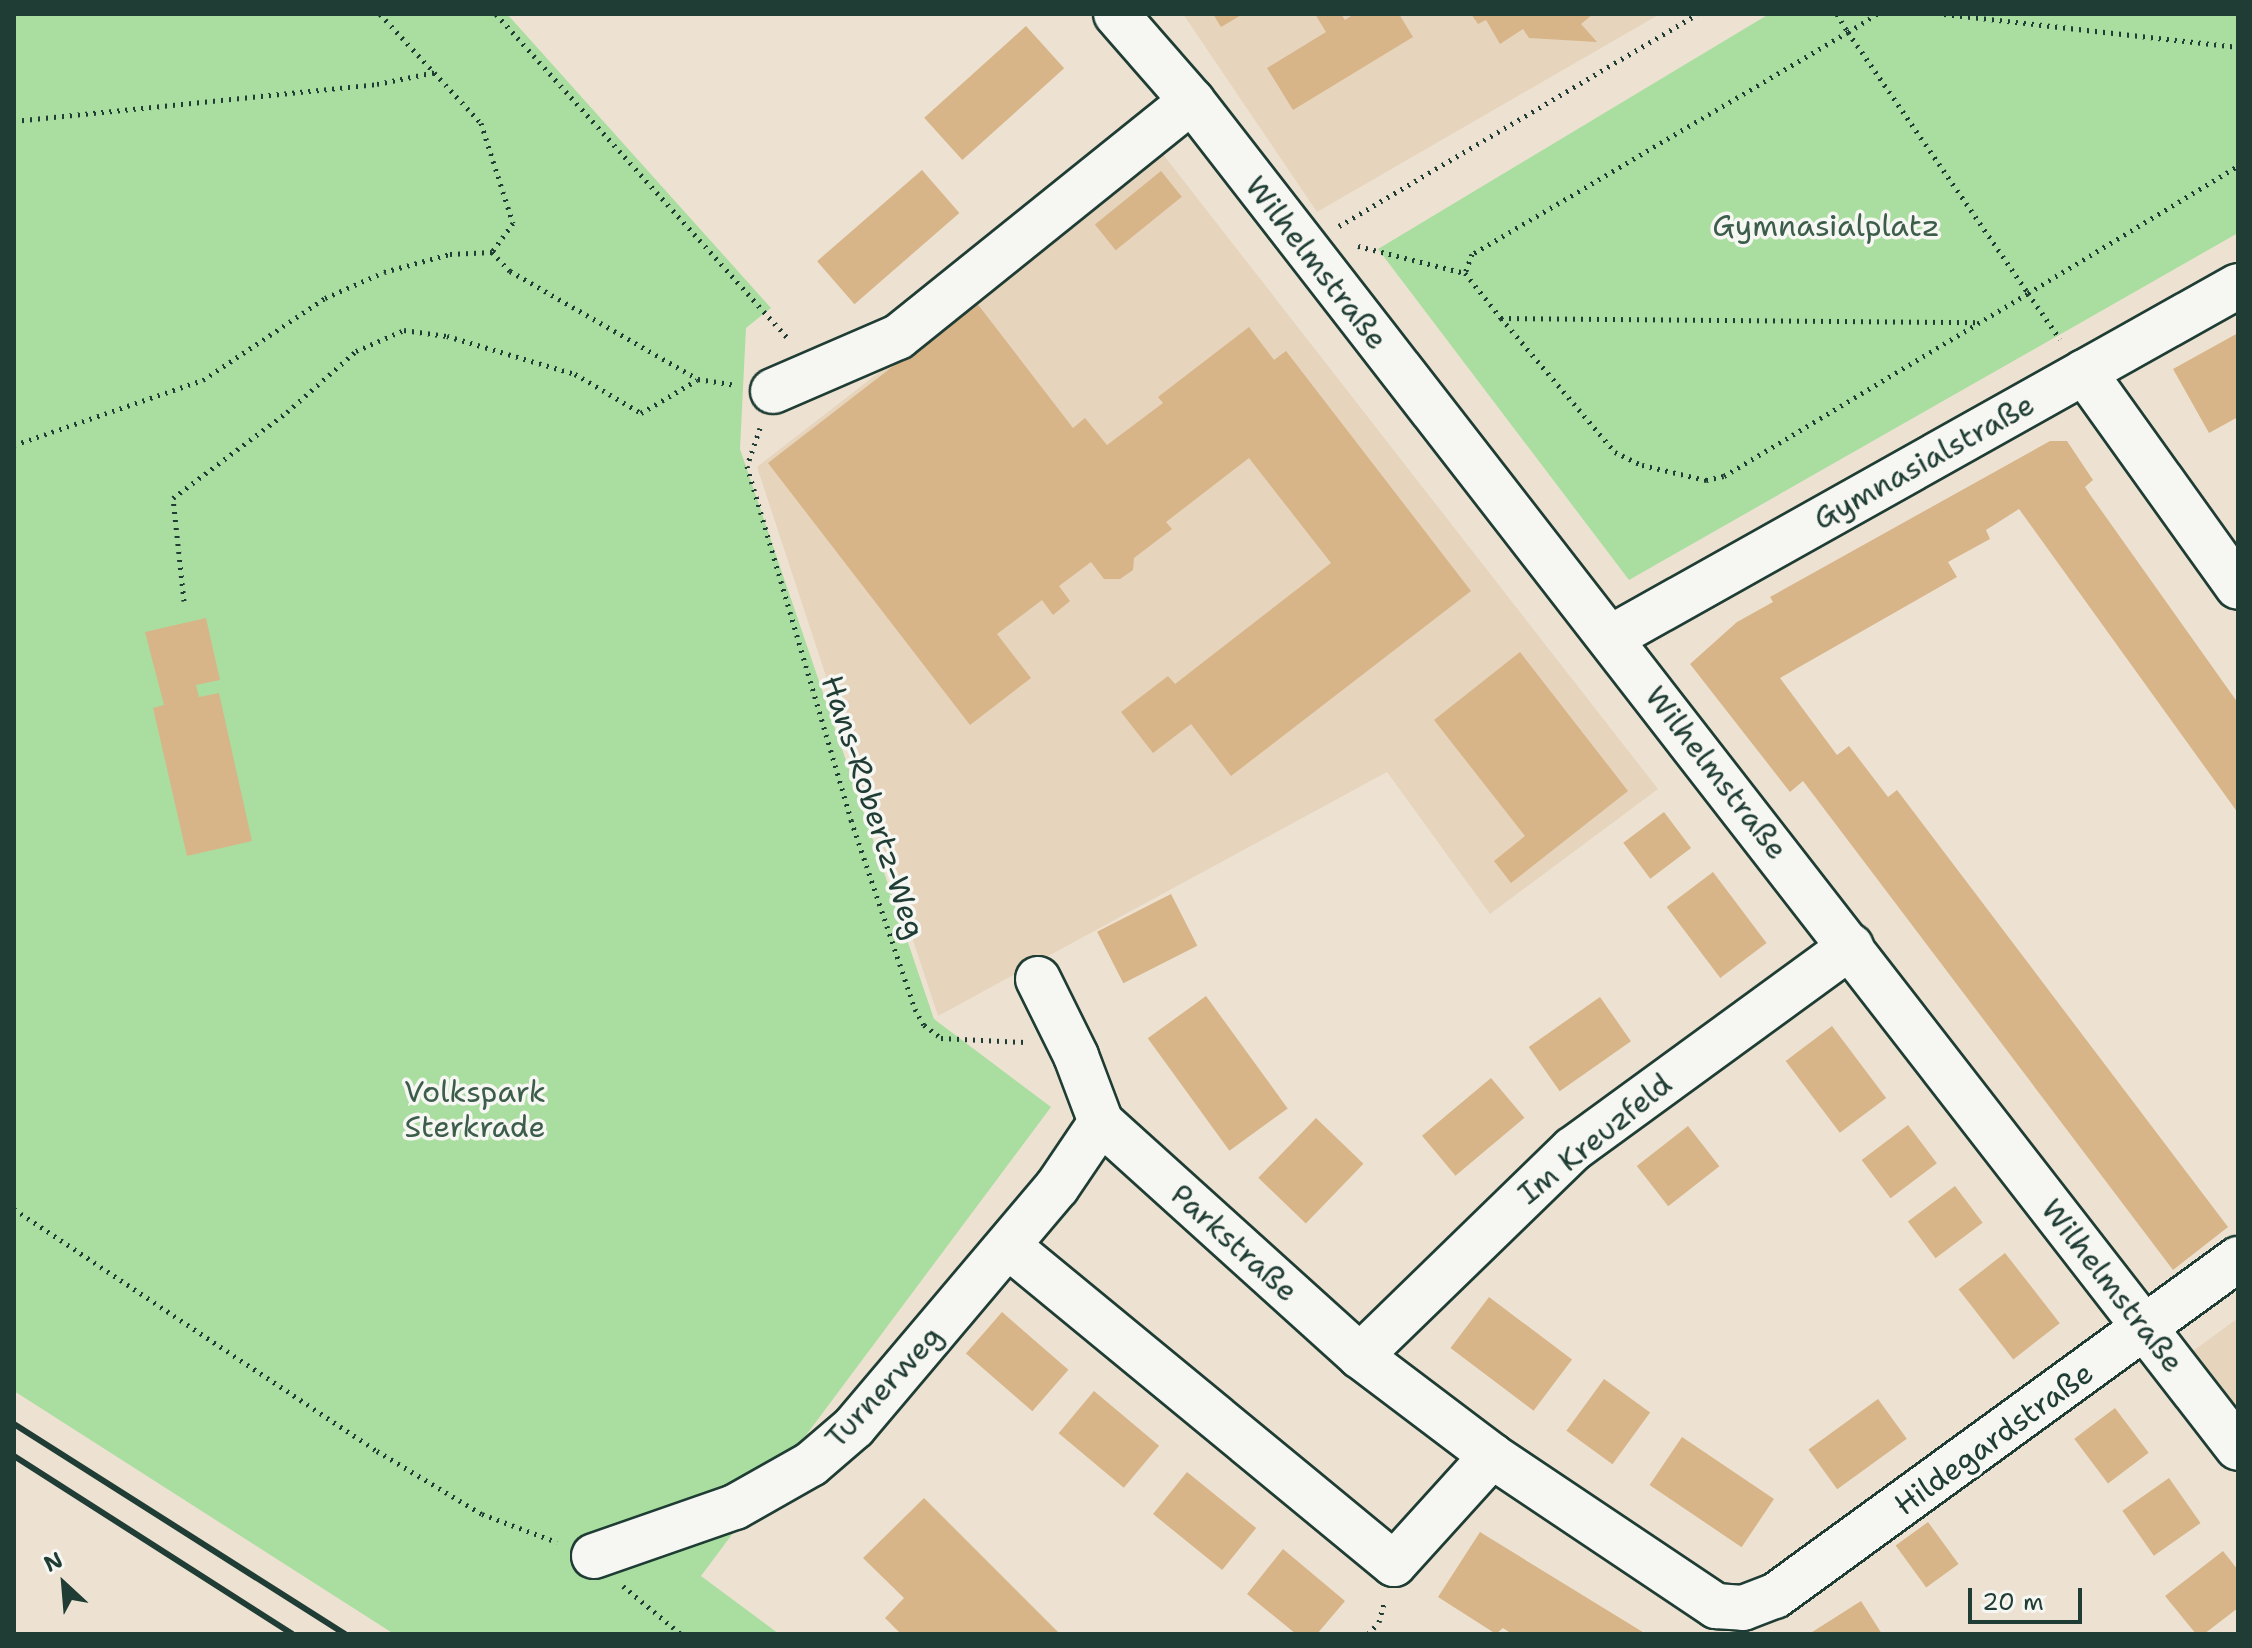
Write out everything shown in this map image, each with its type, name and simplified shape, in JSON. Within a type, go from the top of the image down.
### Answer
[{"type":"street","name":"Wilhelmstraße","points":[[1116,14],[1308,238],[1610,638],[2238,1448]]},
{"type":"street","points":[[773,391],[898,337],[1192,101]]},
{"type":"street","name":"Gymnasialstraße","points":[[1610,638],[2238,286]]},
{"type":"street","points":[[2084,372],[2238,587]]},
{"type":"street","name":"Im Kreuzfeld","points":[[1360,1356],[1573,1149],[1851,946]]},
{"type":"street","name":"Parkstraße","points":[[1038,979],[1076,1056],[1101,1122],[1360,1356],[1492,1456],[1716,1606],[1746,1621]]},
{"type":"street","name":"Turnerweg","points":[[594,1556],[735,1507],[811,1464],[854,1427],[1008,1246],[1101,1122]]},
{"type":"street","points":[[1008,1246],[1394,1564],[1492,1456]]},
{"type":"street","name":"Hildegardstraße","points":[[1746,1621],[1775,1596],[2145,1330],[2238,1259]]},
{"type":"path","points":[[380,14],[481,123],[509,200],[513,223],[492,252]]},
{"type":"path","points":[[496,14],[819,373]]},
{"type":"path","points":[[1308,238],[1697,14]]},
{"type":"path","points":[[1837,14],[2084,372]]},
{"type":"path","points":[[1465,273],[1472,254],[1877,14]]},
{"type":"path","points":[[1944,14],[2238,47]]},
{"type":"path","points":[[14,121],[377,84],[436,72]]},
{"type":"path","points":[[1308,238],[1465,273],[1615,452],[1642,465],[1706,480],[1724,476],[2238,166]]},
{"type":"path","points":[[14,445],[203,380],[325,298],[384,272],[450,254],[492,252],[510,271],[698,379],[773,391]]},
{"type":"path","points":[[1501,318],[1979,322]]},
{"type":"path","points":[[184,601],[173,498],[287,412],[356,351],[404,330],[447,336],[575,374],[641,413],[698,379]]},
{"type":"path","name":"Hans-Robertz-Weg","points":[[773,391],[747,466],[851,820],[915,1009],[924,1025],[941,1038],[1030,1042]]},
{"type":"path","points":[[14,1209],[390,1459],[482,1514],[594,1556],[681,1634]]},
{"type":"shaded area","points":[[1183,14],[1660,14],[1317,212]]},
{"type":"shaded area","points":[[1162,153],[1658,789],[1490,914],[1387,772],[938,1016],[757,467]]},
{"type":"shaded area","points":[[2238,1318],[2238,1432],[2178,1362]]},
{"type":"green space","name":"Volkspark Sterkrade","points":[[14,14],[507,14],[771,308],[746,328],[740,449],[934,1019],[1051,1107],[701,1576],[779,1634],[394,1634],[14,1391]]},
{"type":"green space","name":"Gymnasialplatz","points":[[1769,14],[2238,14],[2238,233],[1629,580],[1378,249]]},
{"type":"building","points":[[1213,14],[1243,14],[1221,27]]},
{"type":"building","points":[[1315,14],[1341,14],[1345,20],[1354,14],[1399,14],[1413,37],[1293,110],[1267,68],[1326,32]]},
{"type":"building","points":[[1471,14],[1593,14],[1581,24],[1597,42],[1529,38],[1523,29],[1500,44],[1486,20],[1478,24]]},
{"type":"building","points":[[1026,26],[1064,68],[962,160],[924,118]]},
{"type":"building","points":[[922,170],[959,213],[854,304],[817,261]]},
{"type":"building","points":[[1161,171],[1182,197],[1116,250],[1095,224]]},
{"type":"building","points":[[976,302],[1073,428],[1085,418],[1107,445],[1163,403],[1158,397],[1249,327],[1274,360],[1286,351],[1471,591],[1231,776],[1191,724],[1153,753],[1121,712],[1168,676],[1175,684],[1331,563],[1249,458],[1166,522],[1172,529],[1134,558],[1133,570],[1120,579],[1104,579],[1091,562],[1059,586],[1070,601],[1053,615],[1042,600],[997,634],[1031,678],[970,725],[768,463]]},
{"type":"building","points":[[2238,333],[2238,417],[2209,433],[2173,369]]},
{"type":"building","points":[[2050,441],[2067,441],[2093,480],[2085,487],[2238,703],[2238,813],[2019,509],[1986,530],[1990,539],[1948,562],[1957,577],[1780,678],[1837,755],[1849,746],[1888,797],[1897,790],[2228,1227],[2173,1270],[1803,781],[1790,792],[1690,664],[1737,622],[1773,602],[1770,597]]},
{"type":"building","points":[[206,618],[220,680],[196,685],[199,697],[219,693],[252,841],[187,856],[153,708],[164,705],[145,632]]},
{"type":"building","points":[[1520,652],[1628,791],[1511,883],[1494,861],[1525,836],[1434,720]]},
{"type":"building","points":[[1664,812],[1691,848],[1650,879],[1623,843]]},
{"type":"building","points":[[1713,872],[1767,943],[1720,978],[1667,907]]},
{"type":"building","points":[[1171,894],[1197,946],[1123,983],[1097,932]]},
{"type":"building","points":[[1206,996],[1288,1108],[1229,1151],[1148,1038]]},
{"type":"building","points":[[1600,997],[1631,1041],[1560,1091],[1529,1047]]},
{"type":"building","points":[[1832,1026],[1886,1098],[1840,1133],[1786,1061]]},
{"type":"building","points":[[1491,1078],[1524,1118],[1455,1176],[1422,1136]]},
{"type":"building","points":[[1316,1118],[1363,1164],[1306,1224],[1258,1178]]},
{"type":"building","points":[[1908,1125],[1937,1163],[1891,1198],[1862,1160]]},
{"type":"building","points":[[1688,1126],[1719,1166],[1668,1206],[1637,1166]]},
{"type":"building","points":[[1955,1186],[1983,1223],[1936,1258],[1908,1222]]},
{"type":"building","points":[[2005,1253],[2060,1323],[2013,1359],[1959,1289]]},
{"type":"building","points":[[1489,1297],[1572,1360],[1534,1411],[1450,1348]]},
{"type":"building","points":[[1002,1312],[1068,1370],[1032,1411],[966,1354]]},
{"type":"building","points":[[1604,1379],[1650,1413],[1612,1464],[1566,1431]]},
{"type":"building","points":[[1094,1391],[1159,1446],[1124,1488],[1059,1433]]},
{"type":"building","points":[[1878,1399],[1907,1439],[1837,1489],[1808,1450]]},
{"type":"building","points":[[2115,1408],[2149,1453],[2108,1483],[2074,1439]]},
{"type":"building","points":[[1682,1437],[1774,1499],[1742,1547],[1650,1485]]},
{"type":"building","points":[[1187,1472],[1256,1528],[1222,1570],[1153,1514]]},
{"type":"building","points":[[2169,1478],[2201,1523],[2154,1556],[2122,1511]]},
{"type":"building","points":[[924,1498],[1060,1634],[901,1634],[885,1618],[904,1598],[863,1558]]},
{"type":"building","points":[[1928,1522],[1959,1564],[1926,1588],[1896,1546]]},
{"type":"building","points":[[1480,1532],[1646,1634],[1512,1634],[1503,1628],[1496,1634],[1438,1597]]},
{"type":"building","points":[[1283,1549],[1345,1601],[1317,1634],[1296,1634],[1247,1594]]},
{"type":"building","points":[[2223,1551],[2238,1570],[2238,1608],[2204,1634],[2196,1634],[2165,1596]]},
{"type":"building","points":[[1861,1601],[1882,1634],[1809,1634]]},
{"type":"railway","points":[[14,1424],[345,1634]]},
{"type":"railway","points":[[14,1456],[292,1634]]}]
